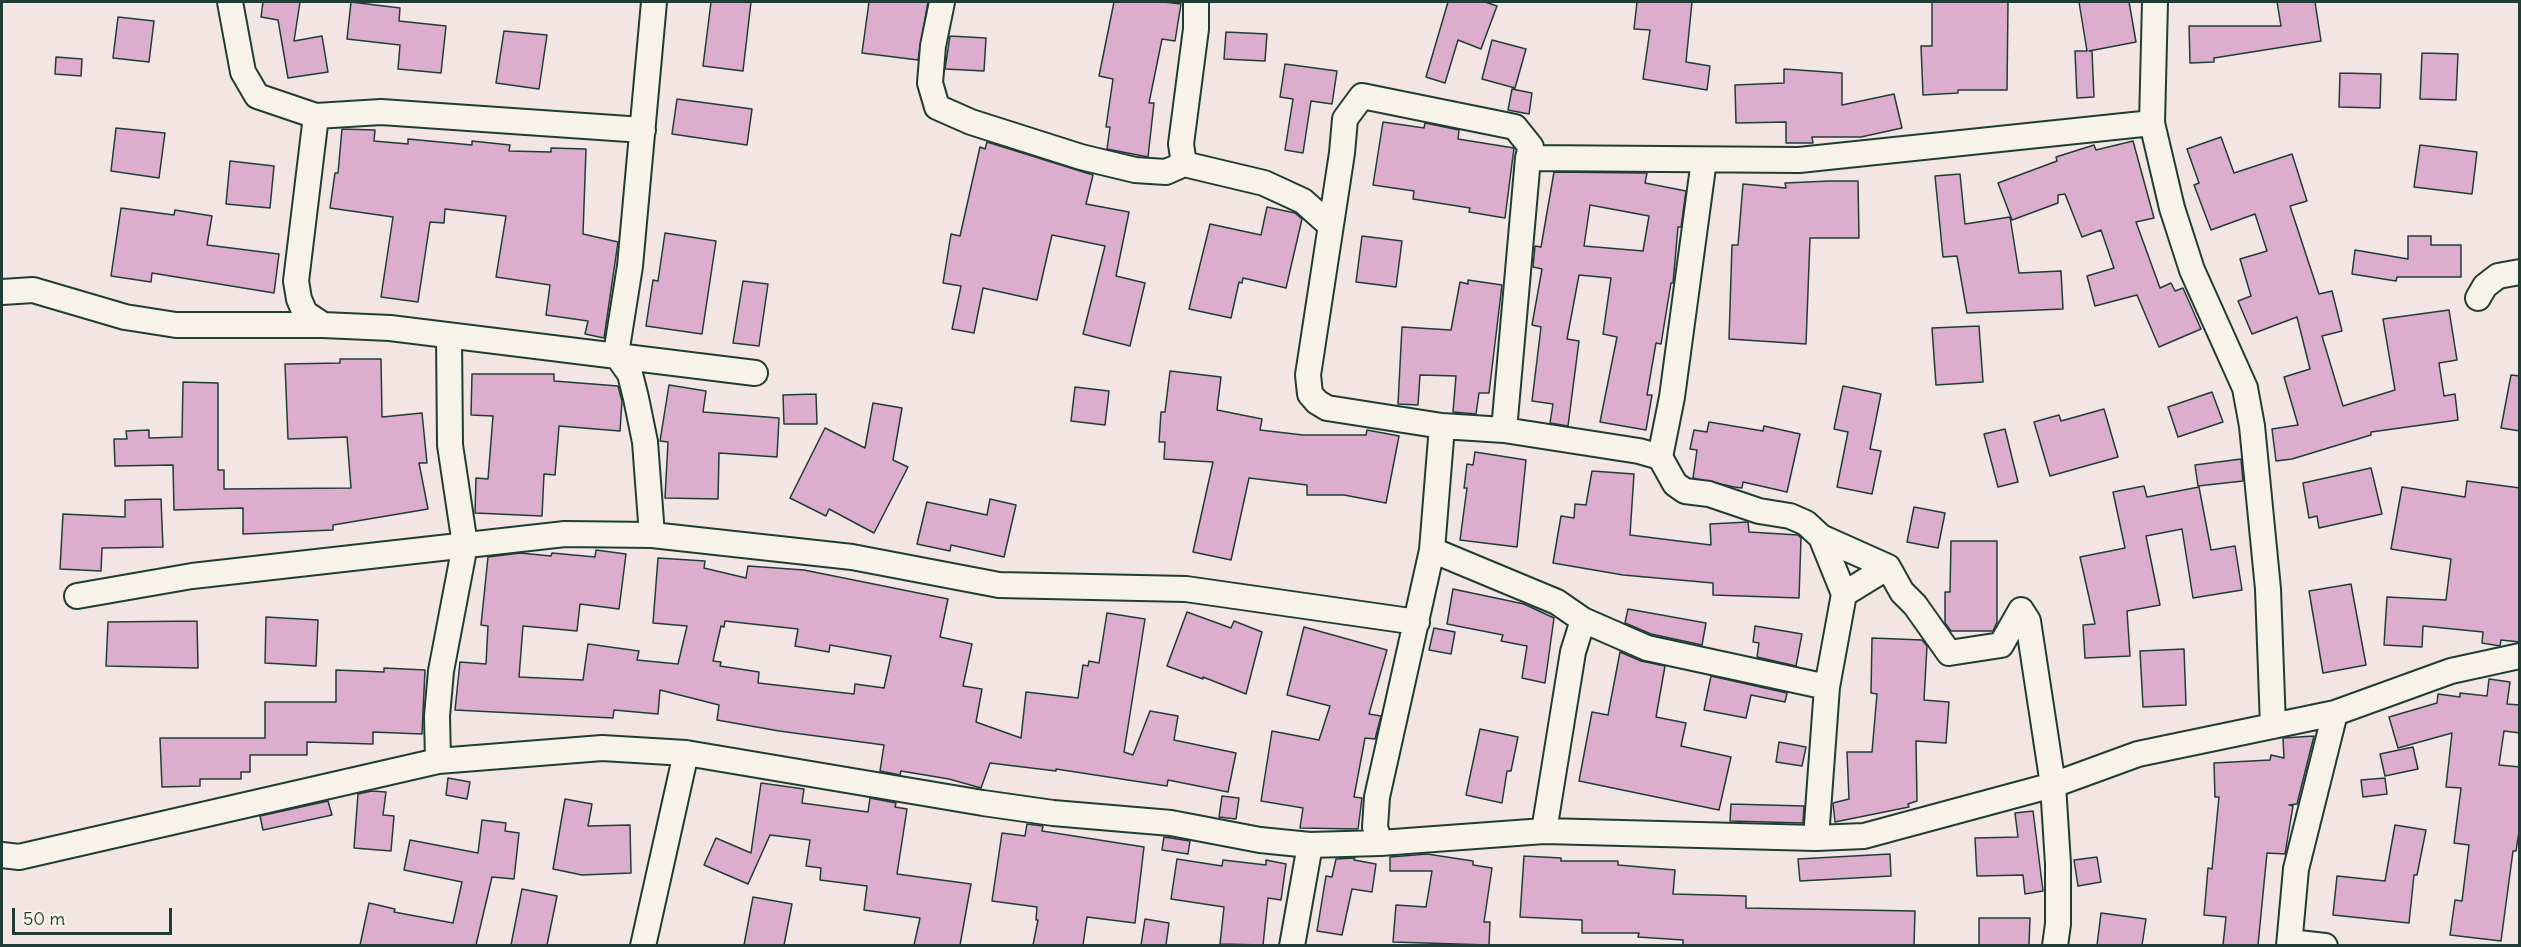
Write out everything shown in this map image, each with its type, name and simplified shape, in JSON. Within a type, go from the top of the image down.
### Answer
[{"type":"street","points":[[230,2],[243,72],[257,96],[316,116],[381,112],[643,130]]},
{"type":"street","points":[[652,535],[645,442],[630,374],[616,354],[630,266],[654,2]]},
{"type":"street","points":[[942,2],[933,46],[930,83],[937,107],[971,122],[1135,170],[1166,172],[1184,164],[1263,183],[1303,201],[1330,225]]},
{"type":"street","points":[[1184,164],[1181,144],[1196,29],[1196,2]]},
{"type":"street","points":[[2156,2],[2152,123],[2172,208],[2192,270],[2245,388],[2253,435],[2265,557],[2273,726]]},
{"type":"street","points":[[1504,430],[1528,158],[1531,147],[1515,127],[1362,96],[1345,119],[1342,153],[1308,375],[1310,394],[1327,408],[1442,426],[1504,430],[1639,451],[1660,457]]},
{"type":"street","points":[[316,116],[296,281],[299,299],[305,313],[323,325]]},
{"type":"street","points":[[1528,158],[1799,160],[2152,123]]},
{"type":"street","points":[[1704,160],[1672,397],[1660,457],[1675,484],[1685,491],[1709,494],[1759,511],[1791,516],[1806,523],[1821,537],[1888,567],[1902,592],[1949,653],[2001,645],[2021,610],[2028,621],[2053,785],[2058,864],[2058,924],[2055,945]]},
{"type":"street","points":[[2478,298],[2485,286],[2498,276],[2520,272]]},
{"type":"street","points":[[2,292],[33,290],[125,317],[176,326],[323,325],[390,328],[616,354],[754,373]]},
{"type":"street","points":[[438,761],[437,716],[441,671],[465,545],[450,445],[449,336]]},
{"type":"street","points":[[1380,843],[1375,827],[1377,797],[1432,550],[1442,426]]},
{"type":"street","points":[[77,596],[192,576],[565,534],[652,535],[852,557],[999,585],[1186,589],[1417,622]]},
{"type":"street","points":[[1816,838],[1827,687],[1844,594],[1821,537]]},
{"type":"street","points":[[1432,550],[1557,602],[1583,620],[1647,648],[1827,687]]},
{"type":"street","points":[[1844,594],[1888,567]]},
{"type":"street","points":[[1544,831],[1574,652],[1583,620]]},
{"type":"street","points":[[2,855],[19,857],[168,820],[438,761],[602,748],[686,753],[995,805],[1053,813],[1142,819],[1260,840],[1310,845],[1380,843],[1544,831],[1816,838],[1864,836],[2053,785],[2138,754],[2335,713],[2451,671],[2520,656]]},
{"type":"street","points":[[2325,945],[2290,944],[2296,869],[2335,713]]},
{"type":"street","points":[[643,945],[686,753]]},
{"type":"street","points":[[1292,945],[1310,845]]},
{"type":"building","points":[[263,2],[300,2],[294,41],[322,36],[328,72],[288,78],[278,20],[261,17]]},
{"type":"building","points":[[351,2],[400,8],[399,21],[446,26],[441,73],[398,69],[400,45],[347,39]]},
{"type":"building","points":[[711,2],[751,2],[743,71],[703,66]]},
{"type":"building","points":[[869,2],[928,2],[918,60],[862,53]]},
{"type":"building","points":[[1114,2],[1181,4],[1175,41],[1162,39],[1149,103],[1154,103],[1148,157],[1107,149],[1110,127],[1106,127],[1113,79],[1099,76]]},
{"type":"building","points":[[1448,2],[1485,2],[1497,6],[1481,49],[1458,40],[1445,83],[1426,77]]},
{"type":"building","points":[[1637,2],[1692,2],[1686,62],[1710,66],[1707,90],[1643,79],[1650,30],[1634,29]]},
{"type":"building","points":[[1932,2],[2008,2],[2007,90],[1958,90],[1958,93],[1923,95],[1921,46],[1932,46]]},
{"type":"building","points":[[2079,2],[2129,2],[2136,42],[2089,51],[2092,51],[2094,97],[2077,98],[2075,51],[2087,51]]},
{"type":"building","points":[[2277,2],[2315,2],[2321,41],[2214,58],[2214,62],[2190,63],[2189,26],[2281,26]]},
{"type":"building","points":[[118,17],[154,21],[149,62],[113,58]]},
{"type":"building","points":[[504,31],[547,35],[539,89],[496,83]]},
{"type":"building","points":[[1226,32],[1267,34],[1265,61],[1224,59]]},
{"type":"building","points":[[950,36],[986,38],[984,71],[945,69]]},
{"type":"building","points":[[1492,40],[1526,49],[1515,88],[1482,79]]},
{"type":"building","points":[[2422,53],[2458,54],[2456,100],[2420,99]]},
{"type":"building","points":[[56,57],[82,59],[81,76],[55,74]]},
{"type":"building","points":[[1285,64],[1337,71],[1332,104],[1311,101],[1303,153],[1285,150],[1293,99],[1280,97]]},
{"type":"building","points":[[1784,69],[1842,73],[1842,105],[1894,94],[1902,128],[1861,137],[1812,137],[1813,143],[1786,143],[1786,122],[1736,123],[1735,85],[1784,83]]},
{"type":"building","points":[[2340,73],[2381,74],[2380,108],[2339,107]]},
{"type":"building","points":[[1512,89],[1532,93],[1529,114],[1508,110]]},
{"type":"building","points":[[677,99],[752,109],[747,145],[672,134]]},
{"type":"building","points":[[1383,122],[1424,128],[1425,123],[1459,130],[1458,139],[1514,148],[1505,218],[1469,212],[1470,208],[1413,199],[1414,191],[1373,185]]},
{"type":"building","points":[[116,128],[165,133],[159,178],[111,171]]},
{"type":"building","points":[[342,129],[375,130],[374,141],[408,144],[408,139],[472,145],[472,141],[510,145],[509,151],[551,152],[551,148],[586,149],[583,234],[618,242],[604,338],[585,334],[588,321],[546,315],[550,285],[496,277],[506,216],[445,209],[444,223],[430,222],[418,302],[381,297],[393,217],[330,208],[335,173],[338,173]]},
{"type":"building","points":[[2221,137],[2234,173],[2292,154],[2307,201],[2290,206],[2319,294],[2332,291],[2342,331],[2322,336],[2343,406],[2395,390],[2383,319],[2449,310],[2457,360],[2439,363],[2444,396],[2455,394],[2458,420],[2371,432],[2371,435],[2292,459],[2276,461],[2272,429],[2298,425],[2284,377],[2310,369],[2297,317],[2252,334],[2238,301],[2251,296],[2240,259],[2267,251],[2255,214],[2211,230],[2194,185],[2199,183],[2187,149]]},
{"type":"building","points":[[2133,141],[2154,218],[2136,222],[2160,288],[2171,283],[2175,291],[2183,288],[2201,329],[2159,347],[2137,295],[2095,306],[2087,276],[2114,268],[2101,230],[2082,237],[2065,194],[2058,195],[2058,203],[2012,220],[1998,183],[2057,161],[2056,157],[2094,145],[2096,150]]},
{"type":"building","points":[[987,142],[1093,175],[1086,204],[1129,212],[1116,276],[1145,283],[1130,346],[1083,334],[1105,246],[1052,235],[1037,300],[983,288],[974,333],[952,329],[961,286],[943,283],[951,234],[960,236],[980,147],[985,149]]},
{"type":"building","points":[[2420,145],[2477,152],[2472,194],[2414,187]]},
{"type":"building","points":[[230,161],[274,166],[270,208],[226,204]]},
{"type":"building","points":[[1554,172],[1647,173],[1645,183],[1686,191],[1681,227],[1678,227],[1673,283],[1671,283],[1661,344],[1656,343],[1647,395],[1652,395],[1646,430],[1600,422],[1617,337],[1603,334],[1611,278],[1579,275],[1567,339],[1579,341],[1568,426],[1550,423],[1553,404],[1532,401],[1541,327],[1532,325],[1542,269],[1533,267],[1535,246],[1541,247]],"holes":[[[1590,205],[1649,216],[1643,251],[1584,246]]]},
{"type":"building","points":[[1960,174],[1965,224],[2010,217],[2019,273],[2061,271],[2063,309],[1967,313],[1957,256],[1943,257],[1935,176]]},
{"type":"building","points":[[1858,181],[1859,238],[1810,238],[1806,344],[1729,339],[1732,245],[1738,245],[1743,184],[1786,188],[1785,183]]},
{"type":"building","points":[[1267,207],[1295,213],[1302,219],[1286,288],[1243,278],[1242,283],[1239,282],[1231,318],[1189,309],[1210,224],[1261,235]]},
{"type":"building","points":[[121,208],[174,215],[175,210],[212,216],[207,245],[279,254],[274,293],[152,273],[151,282],[111,276]]},
{"type":"building","points":[[665,233],[716,241],[702,334],[646,326],[653,280],[658,281]]},
{"type":"building","points":[[1362,236],[1402,241],[1396,287],[1356,282]]},
{"type":"building","points":[[2408,236],[2431,236],[2431,245],[2461,245],[2461,277],[2397,277],[2396,281],[2352,274],[2355,250],[2408,259]]},
{"type":"building","points":[[1468,280],[1502,285],[1489,393],[1479,393],[1476,414],[1453,412],[1456,376],[1420,375],[1418,405],[1398,404],[1402,327],[1451,330],[1460,282],[1468,284]]},
{"type":"building","points":[[743,281],[768,284],[759,346],[733,343]]},
{"type":"building","points":[[1979,326],[1983,382],[1936,385],[1932,328]]},
{"type":"building","points":[[340,359],[381,359],[382,417],[422,413],[427,463],[419,463],[428,509],[333,525],[333,530],[243,534],[243,508],[174,510],[173,465],[115,466],[114,439],[127,439],[126,431],[149,430],[149,438],[182,437],[183,382],[218,383],[218,470],[224,470],[224,489],[351,488],[347,437],[288,439],[285,364],[340,363]]},
{"type":"building","points":[[1170,371],[1221,377],[1217,410],[1262,419],[1260,430],[1303,435],[1366,435],[1367,430],[1399,436],[1386,503],[1344,495],[1307,495],[1307,485],[1249,478],[1231,560],[1193,552],[1213,462],[1164,459],[1165,442],[1159,442],[1161,412],[1165,412]]},
{"type":"building","points":[[472,374],[554,374],[554,381],[618,386],[622,401],[620,431],[559,426],[555,475],[544,474],[542,516],[475,513],[476,478],[488,479],[493,416],[471,415]]},
{"type":"building","points":[[2511,375],[2520,376],[2520,431],[2501,428]]},
{"type":"building","points":[[669,385],[706,391],[703,412],[779,418],[777,457],[719,453],[718,499],[665,498],[668,442],[660,441]]},
{"type":"building","points":[[1843,386],[1881,394],[1870,449],[1881,451],[1872,494],[1837,487],[1848,432],[1834,429]]},
{"type":"building","points":[[1075,387],[1109,391],[1105,425],[1071,421]]},
{"type":"building","points":[[2212,392],[2223,422],[2178,437],[2168,407]]},
{"type":"building","points":[[816,394],[817,424],[784,424],[783,395]]},
{"type":"building","points":[[873,403],[902,408],[893,460],[908,467],[874,533],[829,509],[826,516],[790,498],[825,428],[865,448]]},
{"type":"building","points":[[2104,409],[2118,457],[2050,476],[2034,422],[2059,415],[2061,421]]},
{"type":"building","points":[[1709,422],[1763,431],[1764,426],[1800,434],[1787,492],[1743,482],[1742,488],[1693,478],[1697,450],[1690,449],[1694,430],[1707,432]]},
{"type":"building","points":[[2005,429],[2018,482],[1998,487],[1984,434]]},
{"type":"building","points":[[1475,452],[1526,460],[1517,547],[1460,540],[1467,488],[1464,488],[1467,464],[1473,465]]},
{"type":"building","points":[[2241,459],[2243,481],[2198,486],[2195,465]]},
{"type":"building","points":[[2371,468],[2382,514],[2319,528],[2317,516],[2309,518],[2303,483]]},
{"type":"building","points":[[1592,471],[1634,474],[1630,535],[1711,545],[1710,524],[1748,522],[1749,532],[1798,535],[1801,538],[1799,598],[1713,595],[1713,583],[1623,575],[1553,563],[1561,516],[1574,518],[1575,504],[1586,505]]},
{"type":"building","points":[[2467,481],[2520,488],[2520,642],[2501,640],[2500,646],[2482,643],[2483,632],[2423,626],[2422,647],[2384,645],[2387,597],[2446,600],[2451,559],[2391,549],[2402,487],[2465,497]]},
{"type":"building","points":[[2144,486],[2147,497],[2199,487],[2211,550],[2235,546],[2242,590],[2193,598],[2182,529],[2146,536],[2160,605],[2127,611],[2130,656],[2085,658],[2083,625],[2095,624],[2080,557],[2125,548],[2113,492]]},
{"type":"building","points":[[161,499],[163,547],[102,548],[101,571],[60,569],[63,514],[125,517],[125,500]]},
{"type":"building","points":[[990,499],[1016,505],[1004,557],[951,545],[950,551],[917,544],[927,502],[987,515]]},
{"type":"building","points":[[1914,507],[1945,513],[1938,548],[1907,542]]},
{"type":"building","points":[[1951,541],[1997,541],[1997,622],[1993,631],[1951,631],[1945,623],[1945,592],[1950,592]]},
{"type":"building","points":[[596,550],[626,554],[619,609],[580,604],[577,631],[523,626],[519,677],[583,680],[588,644],[639,651],[637,660],[678,664],[687,626],[653,623],[658,558],[705,561],[704,568],[746,578],[748,566],[804,570],[948,599],[940,637],[972,644],[963,686],[982,689],[976,722],[1021,738],[1026,692],[1078,698],[1083,665],[1088,666],[1089,661],[1099,663],[1107,613],[1145,619],[1124,752],[1133,755],[1150,711],[1178,716],[1174,740],[1236,753],[1228,792],[1168,780],[1167,786],[1056,769],[1056,771],[990,763],[981,788],[949,779],[901,771],[900,775],[880,771],[884,745],[717,720],[719,705],[660,690],[658,714],[614,710],[613,718],[455,710],[460,662],[486,664],[488,626],[481,625],[488,557],[520,553],[551,556],[552,553],[595,557]],"holes":[[[725,621],[798,629],[795,646],[829,652],[830,645],[891,656],[884,688],[855,684],[854,694],[758,683],[759,672],[720,666],[721,662],[713,661],[721,626],[724,627]]]},
{"type":"building","points":[[2351,584],[2366,665],[2323,673],[2309,591]]},
{"type":"building","points":[[1453,589],[1524,604],[1554,618],[1545,683],[1522,678],[1527,646],[1501,641],[1503,635],[1447,624]]},
{"type":"building","points":[[1628,609],[1706,623],[1702,645],[1651,634],[1625,623]]},
{"type":"building","points":[[1187,612],[1231,628],[1234,621],[1262,632],[1246,694],[1167,666]]},
{"type":"building","points":[[266,617],[318,620],[316,666],[265,663]]},
{"type":"building","points":[[197,621],[198,668],[106,666],[108,622]]},
{"type":"building","points":[[1755,626],[1802,634],[1796,666],[1757,657],[1759,643],[1753,642]]},
{"type":"building","points":[[1304,627],[1387,650],[1369,714],[1381,716],[1375,739],[1365,738],[1354,797],[1362,798],[1358,829],[1300,828],[1303,808],[1261,801],[1272,731],[1319,740],[1330,706],[1287,695]]},
{"type":"building","points":[[1434,628],[1455,632],[1451,654],[1429,650]]},
{"type":"building","points":[[1872,638],[1922,640],[1927,646],[1924,700],[1949,702],[1946,743],[1916,741],[1917,801],[1908,804],[1909,807],[1835,822],[1833,803],[1849,799],[1847,752],[1872,752],[1877,694],[1871,693]]},
{"type":"building","points":[[2184,649],[2186,705],[2143,707],[2140,651]]},
{"type":"building","points":[[1620,652],[1641,661],[1665,666],[1656,717],[1686,723],[1681,746],[1731,757],[1719,810],[1579,781],[1592,712],[1608,715]]},
{"type":"building","points":[[384,668],[425,670],[422,734],[373,732],[373,744],[307,742],[307,755],[250,755],[250,772],[241,772],[241,779],[200,779],[200,786],[162,787],[160,738],[265,738],[265,702],[336,702],[336,670],[384,672]]},
{"type":"building","points":[[1711,676],[1787,693],[1785,702],[1751,695],[1746,718],[1704,710]]},
{"type":"building","points":[[2489,679],[2510,682],[2507,704],[2520,705],[2520,733],[2504,731],[2499,765],[2520,767],[2520,825],[2516,851],[2513,851],[2501,941],[2450,935],[2455,900],[2462,901],[2469,845],[2454,843],[2461,788],[2446,787],[2452,733],[2398,748],[2389,717],[2437,703],[2438,694],[2460,697],[2460,693],[2487,696]]},
{"type":"building","points":[[1480,729],[1518,737],[1511,771],[1507,771],[1502,803],[1466,795]]},
{"type":"building","points":[[2314,736],[2297,804],[2289,805],[2293,806],[2285,854],[2267,853],[2258,945],[2223,945],[2226,917],[2204,915],[2208,868],[2212,869],[2219,797],[2215,797],[2214,763],[2270,760],[2271,755],[2284,758],[2283,738]]},
{"type":"building","points":[[1779,742],[1806,747],[1802,766],[1776,762]]},
{"type":"building","points":[[2413,747],[2418,769],[2385,776],[2380,754]]},
{"type":"building","points":[[448,778],[470,782],[467,799],[446,795]]},
{"type":"building","points":[[2385,778],[2387,794],[2363,797],[2361,780]]},
{"type":"building","points":[[761,783],[804,789],[802,803],[868,812],[870,798],[896,803],[895,807],[907,809],[897,874],[971,884],[960,945],[914,945],[920,918],[864,910],[867,886],[820,880],[821,868],[806,866],[810,840],[770,835],[748,884],[704,865],[716,838],[751,853]]},
{"type":"building","points":[[372,791],[386,792],[383,815],[394,816],[391,851],[354,848],[358,794]]},
{"type":"building","points":[[1222,796],[1239,798],[1236,819],[1219,817]]},
{"type":"building","points":[[565,799],[592,804],[588,826],[630,825],[631,873],[582,875],[553,869]]},
{"type":"building","points":[[328,801],[332,815],[263,830],[260,816]]},
{"type":"building","points":[[1731,804],[1804,806],[1803,823],[1730,821]]},
{"type":"building","points":[[2033,811],[2043,891],[2025,894],[2023,875],[1977,876],[1975,838],[2018,837],[2015,813]]},
{"type":"building","points":[[482,820],[506,823],[505,831],[519,833],[514,879],[492,877],[476,945],[360,945],[369,903],[395,909],[394,912],[453,923],[462,882],[404,870],[410,840],[478,853]]},
{"type":"building","points":[[1027,824],[1043,826],[1042,831],[1144,847],[1135,923],[1087,917],[1083,945],[1033,945],[1038,920],[1036,920],[1037,907],[992,901],[1002,833],[1025,836]]},
{"type":"building","points":[[2395,825],[2426,830],[2417,875],[2414,875],[2409,923],[2333,915],[2337,876],[2385,881]]},
{"type":"building","points":[[1164,837],[1190,841],[1188,854],[1162,850]]},
{"type":"building","points":[[1427,854],[1473,861],[1473,865],[1492,868],[1484,922],[1490,922],[1489,945],[1393,942],[1396,905],[1426,907],[1432,871],[1390,871],[1390,857]]},
{"type":"building","points":[[1890,854],[1891,876],[1800,881],[1798,859]]},
{"type":"building","points":[[1524,856],[1561,858],[1561,861],[1618,861],[1618,865],[1675,870],[1673,894],[1746,896],[1746,908],[1915,911],[1914,945],[1683,945],[1683,940],[1638,937],[1639,933],[1582,933],[1582,920],[1520,917]]},
{"type":"building","points":[[2097,857],[2101,882],[2078,886],[2074,860]]},
{"type":"building","points":[[1355,858],[1354,860],[1376,864],[1372,892],[1352,889],[1342,935],[1317,931],[1326,876],[1332,877],[1336,859]]},
{"type":"building","points":[[1177,859],[1222,866],[1223,860],[1266,865],[1266,860],[1286,864],[1281,900],[1268,898],[1263,945],[1220,944],[1224,907],[1171,899]]},
{"type":"building","points":[[522,889],[557,896],[547,945],[511,945]]},
{"type":"building","points":[[753,897],[792,904],[784,945],[744,945]]},
{"type":"building","points":[[2101,913],[2146,919],[2142,945],[2097,945]]},
{"type":"building","points":[[1979,918],[2030,918],[2029,945],[1979,945]]},
{"type":"building","points":[[1145,919],[1169,923],[1166,945],[1141,945]]}]
